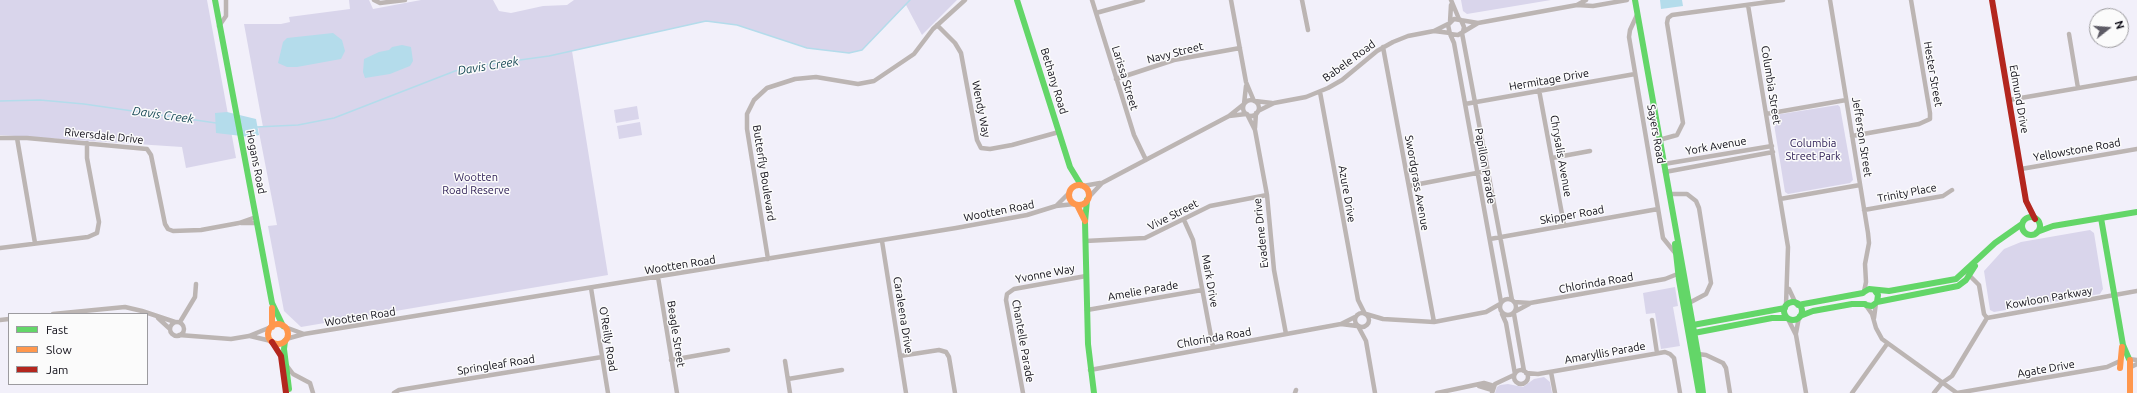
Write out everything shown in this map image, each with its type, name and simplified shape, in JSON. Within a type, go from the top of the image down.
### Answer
[{"type":"street","name":"Hogans Road","points":[[215,0],[230,87],[272,302],[272,327]]},
{"type":"street","points":[[219,26],[226,16],[226,0]]},
{"type":"street","points":[[374,0],[380,3],[405,0]]},
{"type":"street","name":"Butterfly Boulevard","points":[[768,259],[747,129],[747,114],[754,100],[767,88],[795,79],[816,77],[858,84],[874,81],[914,54],[937,25],[964,0]]},
{"type":"street","name":"Bethany Road","points":[[1017,0],[1070,168],[1082,186]]},
{"type":"street","name":"Larissa Street","points":[[1092,0],[1134,135],[1146,160]]},
{"type":"street","points":[[1096,13],[1143,0]]},
{"type":"street","points":[[1229,116],[1247,114],[1252,115],[1257,112],[1258,106],[1254,101],[1246,82],[1231,0]]},
{"type":"street","points":[[1303,0],[1308,30]]},
{"type":"street","points":[[1577,5],[1586,0]]},
{"type":"street","points":[[1449,23],[1454,19],[1478,23],[1577,5],[1593,6],[1627,0]]},
{"type":"street","name":"Sayers Road","points":[[1635,0],[1660,140],[1690,327],[1703,393]]},
{"type":"street","points":[[1660,140],[1677,135],[1683,124],[1667,23],[1668,18],[1672,15],[1783,0]]},
{"type":"street","name":"Jefferson Street","points":[[1830,0],[1869,243],[1865,264],[1867,276],[1875,291]]},
{"type":"street","name":"Hester Street","points":[[1852,136],[1919,124],[1930,119],[1911,0]]},
{"type":"street","name":"Edmund Drive","points":[[1992,0],[2026,201]]},
{"type":"street","points":[[1451,1],[1449,23],[1450,33],[1458,36],[1478,23]]},
{"type":"street","points":[[1451,1],[1464,27],[1463,32]]},
{"type":"street","name":"Columbia Street","points":[[1748,5],[1789,253],[1788,287],[1785,306]]},
{"type":"street","name":"Sayers Road","points":[[1637,15],[1629,34],[1635,74],[1664,240],[1676,254]]},
{"type":"street","name":"Babele Road","points":[[1257,112],[1274,103],[1320,92],[1342,80],[1383,47],[1408,36],[1434,31],[1449,23]]},
{"type":"street","name":"Wendy Way","points":[[937,25],[955,43],[961,52],[977,140],[981,148],[987,150],[1012,146],[1059,132]]},
{"type":"street","name":"Babele Road","points":[[1434,31],[1450,33]]},
{"type":"street","name":"Papillon Parade","points":[[1463,32],[1487,171],[1513,301]]},
{"type":"street","name":"Papillon Parade","points":[[1450,33],[1454,43],[1490,239],[1500,303]]},
{"type":"street","points":[[2069,34],[2078,88]]},
{"type":"street","name":"Swordgrass Avenue","points":[[1383,47],[1434,322]]},
{"type":"street","name":"Navy Street","points":[[1116,79],[1174,60],[1240,48]]},
{"type":"street","name":"Hermitage Drive","points":[[1465,104],[1635,74]]},
{"type":"street","points":[[2009,100],[2137,78]]},
{"type":"street","points":[[1246,82],[1243,110],[1247,114]]},
{"type":"street","name":"Chrysalis Avenue","points":[[1539,90],[1564,225]]},
{"type":"street","name":"Azure Drive","points":[[1320,92],[1358,300],[1365,314]]},
{"type":"street","points":[[1085,222],[1076,204],[1070,199],[1070,192],[1075,186],[1102,183],[1229,116],[1249,100],[1254,101]]},
{"type":"street","points":[[1766,114],[1846,100]]},
{"type":"street","name":"Babele Road","points":[[1254,101],[1274,103]]},
{"type":"street","name":"Evadene Drive","points":[[1255,130],[1257,112]]},
{"type":"street","name":"Evadene Drive","points":[[1247,114],[1255,130],[1267,195],[1273,264],[1286,334]]},
{"type":"street","name":"Riversdale Drive","points":[[0,138],[87,143],[144,148],[150,151],[164,222],[170,230],[196,231],[257,220]]},
{"type":"street","points":[[17,138],[35,244]]},
{"type":"street","points":[[0,248],[91,237],[98,231],[99,222],[86,153],[87,143]]},
{"type":"street","name":"York Avenue","points":[[1664,164],[1772,146]]},
{"type":"street","name":"Yellowstone Road","points":[[2021,169],[2137,149]]},
{"type":"street","points":[[1552,158],[1590,151]]},
{"type":"street","name":"York Avenue","points":[[1665,172],[1773,152]]},
{"type":"street","name":"Bethany Road","points":[[1070,168],[1070,192]]},
{"type":"street","points":[[1409,186],[1487,171]]},
{"type":"street","points":[[1076,204],[1083,204],[1102,183]]},
{"type":"street","points":[[1780,199],[1860,185]]},
{"type":"street","points":[[1082,186],[1088,190],[1085,222],[1086,276],[1090,370],[1094,393]]},
{"type":"street","name":"Trinity Place","points":[[1864,210],[1943,196],[1952,190]]},
{"type":"street","name":"Wootten Road","points":[[1056,206],[1070,192]]},
{"type":"street","points":[[1669,194],[1687,194],[1696,201],[1699,208],[1711,283],[1706,294],[1689,303]]},
{"type":"street","name":"Vive Street","points":[[1086,241],[1145,238],[1214,205],[1267,195]]},
{"type":"street","points":[[2026,201],[2039,225],[2037,232]]},
{"type":"street","points":[[2026,201],[2023,222],[2026,233]]},
{"type":"street","name":"Wootten Road","points":[[286,340],[304,334],[882,241],[1027,215],[1056,206],[1076,204]]},
{"type":"street","name":"Skipper Road","points":[[1490,239],[1658,209]]},
{"type":"street","points":[[2009,235],[2030,234],[2053,226],[2137,212]]},
{"type":"street","points":[[1968,273],[1955,280],[1889,291],[1875,291],[1869,289],[1863,293],[1818,303],[1791,303],[1785,306],[1690,327],[1694,333],[1772,318],[1788,318],[1794,320],[1813,311],[1852,304],[1866,304],[1872,306],[1877,302],[1956,286],[1963,282],[1978,261],[1995,244],[2009,235],[2031,217],[2053,226]]},
{"type":"street","points":[[2101,218],[2123,345],[2132,363],[2128,386]]},
{"type":"street","name":"Mark Drive","points":[[1184,220],[1193,240],[1213,348]]},
{"type":"street","name":"Sayers Road","points":[[1675,230],[1676,254],[1689,303],[1690,327]]},
{"type":"street","name":"Caraleena Drive","points":[[882,241],[906,393]]},
{"type":"street","points":[[1934,393],[1942,383],[1952,376],[1987,318],[1979,285],[1968,273]]},
{"type":"street","name":"Yvonne Way","points":[[1008,292],[1014,289],[1086,276]]},
{"type":"street","name":"Chlorinda Road","points":[[1513,301],[1530,303],[1682,276]]},
{"type":"street","name":"Jefferson Street","points":[[1863,293],[1867,276]]},
{"type":"street","name":"Beagle Street","points":[[658,277],[677,393]]},
{"type":"street","points":[[179,336],[183,333],[182,324],[195,297],[196,284]]},
{"type":"street","name":"Columbia Street","points":[[1788,287],[1797,304]]},
{"type":"street","name":"O'Reilly Road","points":[[591,288],[608,393]]},
{"type":"street","name":"Amelie Parade","points":[[1088,310],[1202,290]]},
{"type":"street","points":[[1874,320],[1878,295],[1875,291]]},
{"type":"street","name":"Kowloon Parkway","points":[[1987,318],[2137,291]]},
{"type":"street","name":"Chantelle Parade","points":[[1008,292],[1006,300],[1023,393]]},
{"type":"street","points":[[1852,393],[1887,344],[1878,332],[1866,304],[1862,300],[1863,293]]},
{"type":"street","points":[[1486,312],[1507,299],[1513,301],[1526,381],[1521,384],[1503,381]]},
{"type":"street","name":"Azure Drive","points":[[1356,316],[1358,300]]},
{"type":"street","name":"Hogans Road","points":[[272,302],[284,326]]},
{"type":"street","points":[[1500,303],[1506,324],[1516,383]]},
{"type":"street","name":"Chlorinda Road","points":[[1514,312],[1530,303]]},
{"type":"street","points":[[1796,335],[1801,309],[1797,304]]},
{"type":"street","points":[[1785,306],[1784,313],[1796,335],[1806,393]]},
{"type":"street","points":[[62,313],[119,307],[136,309],[147,313]]},
{"type":"street","points":[[1366,341],[1355,321],[1356,316],[1361,313],[1383,319],[1434,322],[1486,312],[1502,313],[1509,316],[1514,312]]},
{"type":"street","points":[[148,313],[182,324],[196,336]]},
{"type":"street","points":[[1365,314],[1369,320],[1366,341],[1375,393]]},
{"type":"street","points":[[155,316],[170,329],[173,335],[179,336],[196,336],[218,339],[249,336],[277,324],[284,326],[288,333],[284,349],[289,393]]},
{"type":"street","name":"Chlorinda Road","points":[[1341,324],[1356,316]]},
{"type":"street","points":[[1358,326],[1363,327],[1383,319]]},
{"type":"street","points":[[1652,320],[1657,353]]},
{"type":"street","points":[[170,329],[174,322]]},
{"type":"street","name":"Chlorinda Road","points":[[1090,370],[1341,324],[1358,326]]},
{"type":"street","name":"Wootten Road","points":[[284,326],[304,334]]},
{"type":"street","points":[[272,327],[269,334],[282,359],[282,370],[286,393]]},
{"type":"street","name":"Sayers Road","points":[[1694,333],[1699,393]]},
{"type":"street","points":[[249,336],[279,344],[286,340]]},
{"type":"street","name":"Agate Drive","points":[[1887,344],[1957,393],[1989,390],[2107,367],[2120,360]]},
{"type":"street","points":[[2123,345],[2120,360],[2121,369],[2130,393]]},
{"type":"street","points":[[671,360],[728,350]]},
{"type":"street","points":[[900,356],[939,350],[946,352],[949,357],[955,393]]},
{"type":"street","name":"Amaryllis Parade","points":[[1525,372],[1538,374],[1667,352],[1674,358],[1680,393]]},
{"type":"street","points":[[1695,355],[1706,355],[1723,363],[1726,368],[1730,393]]},
{"type":"street","name":"Springleaf Road","points":[[394,393],[399,390],[602,357]]},
{"type":"street","points":[[2120,360],[2126,358],[2132,363]]},
{"type":"street","points":[[785,361],[790,393]]},
{"type":"street","points":[[2121,369],[2125,371],[2132,363]]},
{"type":"street","points":[[287,365],[293,374],[310,383],[313,393]]},
{"type":"street","name":"Agate Drive","points":[[2107,367],[2121,369]]},
{"type":"street","points":[[788,378],[842,370]]},
{"type":"street","points":[[1437,393],[1478,386],[1493,390],[1518,371],[1525,372]]},
{"type":"street","points":[[1551,372],[1555,393]]},
{"type":"street","name":"Amaryllis Parade","points":[[1526,381],[1538,374]]},
{"type":"green space","points":[[0,0],[207,0],[236,158],[186,168],[182,147],[0,135]]},
{"type":"green space","name":"Wootten Road Reserve","points":[[349,0],[369,0],[373,9],[421,0],[493,0],[499,11],[511,13],[543,6],[567,5],[574,0],[957,0],[922,35],[906,5],[862,50],[849,53],[807,48],[737,25],[706,21],[572,51],[608,275],[301,327],[284,311],[268,226],[277,225],[258,127],[263,127],[244,24],[281,24],[290,22],[289,17],[350,9]]},
{"type":"green space","points":[[1461,0],[1551,0],[1467,14],[1463,11]]},
{"type":"green space","name":"Columbia Street Park","points":[[1838,105],[1840,107],[1853,180],[1850,183],[1788,194],[1785,192],[1773,118],[1775,115]]},
{"type":"green space","points":[[637,106],[639,119],[616,123],[614,110]]},
{"type":"green space","points":[[640,122],[642,135],[619,139],[617,126]]},
{"type":"green space","points":[[2090,230],[2094,233],[2103,289],[2100,294],[1994,312],[1990,310],[1984,271],[2004,249],[2021,242]]},
{"type":"green space","points":[[1675,287],[1678,306],[1673,307],[1680,346],[1661,349],[1655,313],[1646,314],[1643,293]]},
{"type":"green space","points":[[1544,377],[1550,382],[1552,393],[1495,393],[1497,387],[1500,385],[1508,384],[1523,387],[1534,379]]},
{"type":"water","points":[[1660,0],[1682,0],[1683,6],[1661,9]]},
{"type":"water","points":[[333,33],[342,40],[345,51],[341,59],[297,67],[287,67],[278,63],[283,42],[287,38]]},
{"type":"water","points":[[402,45],[411,47],[413,61],[410,66],[390,74],[365,78],[363,72],[364,59],[379,52],[389,50],[392,47]]},
{"type":"water","points":[[227,112],[256,119],[259,135],[250,137],[216,133],[215,113]]},
{"type":"waterway","name":"Davis Creek","points":[[256,127],[298,125],[334,118],[455,71],[483,65],[549,56],[706,21],[737,25],[807,48],[849,53],[862,50],[910,0]]},
{"type":"waterway","name":"Davis Creek","points":[[0,101],[40,100],[84,104],[216,123]]},
{"type":"traffic: fast","points":[[215,0],[272,303],[283,326]]},
{"type":"traffic: fast","points":[[1017,0],[1070,167],[1081,185]]},
{"type":"traffic: fast","points":[[1635,0],[1698,354],[1703,393]]},
{"type":"traffic: fast","points":[[1087,200],[1085,222],[1088,344],[1094,393]]},
{"type":"traffic: fast","points":[[2037,232],[2053,226],[2137,212]]},
{"type":"traffic: fast","points":[[2031,217],[2037,220],[2040,226],[2037,232],[2031,235],[2025,232],[2022,226],[2025,220],[2031,217]]},
{"type":"traffic: fast","points":[[2101,218],[2123,345],[2129,359]]},
{"type":"traffic: fast","points":[[1864,292],[1869,289],[1889,291],[1956,279],[1995,243],[2022,224]]},
{"type":"traffic: fast","points":[[1675,244],[1679,280],[1699,393]]},
{"type":"traffic: fast","points":[[1877,302],[1958,286],[1966,280],[1975,266]]},
{"type":"traffic: fast","points":[[1866,305],[1872,306],[1877,302],[1878,295],[1875,291]]},
{"type":"traffic: fast","points":[[1798,305],[1863,293]]},
{"type":"traffic: fast","points":[[1793,302],[1799,305],[1802,311],[1799,317],[1793,320],[1787,317],[1784,311],[1787,305],[1793,302]]},
{"type":"traffic: fast","points":[[1800,316],[1813,311],[1852,304],[1865,304]]},
{"type":"traffic: fast","points":[[1785,308],[1693,325],[1688,329],[1694,333],[1772,318],[1787,318]]},
{"type":"traffic: fast","points":[[285,341],[284,349],[289,389]]},
{"type":"traffic: slow","points":[[1079,185],[1086,188],[1089,195],[1086,202],[1079,205],[1072,202],[1069,195],[1072,188],[1079,185]]},
{"type":"traffic: slow","points":[[1077,205],[1085,221]]},
{"type":"traffic: slow","points":[[272,308],[272,327]]},
{"type":"traffic: slow","points":[[278,324],[285,327],[288,334],[285,341],[278,344],[271,341],[268,334],[271,327],[278,324]]},
{"type":"traffic: slow","points":[[2120,368],[2122,347]]},
{"type":"traffic: slow","points":[[2130,360],[2130,393]]},
{"type":"traffic: jam","points":[[1992,0],[2026,201],[2035,219]]},
{"type":"traffic: jam","points":[[272,342],[281,356],[286,393]]}]
